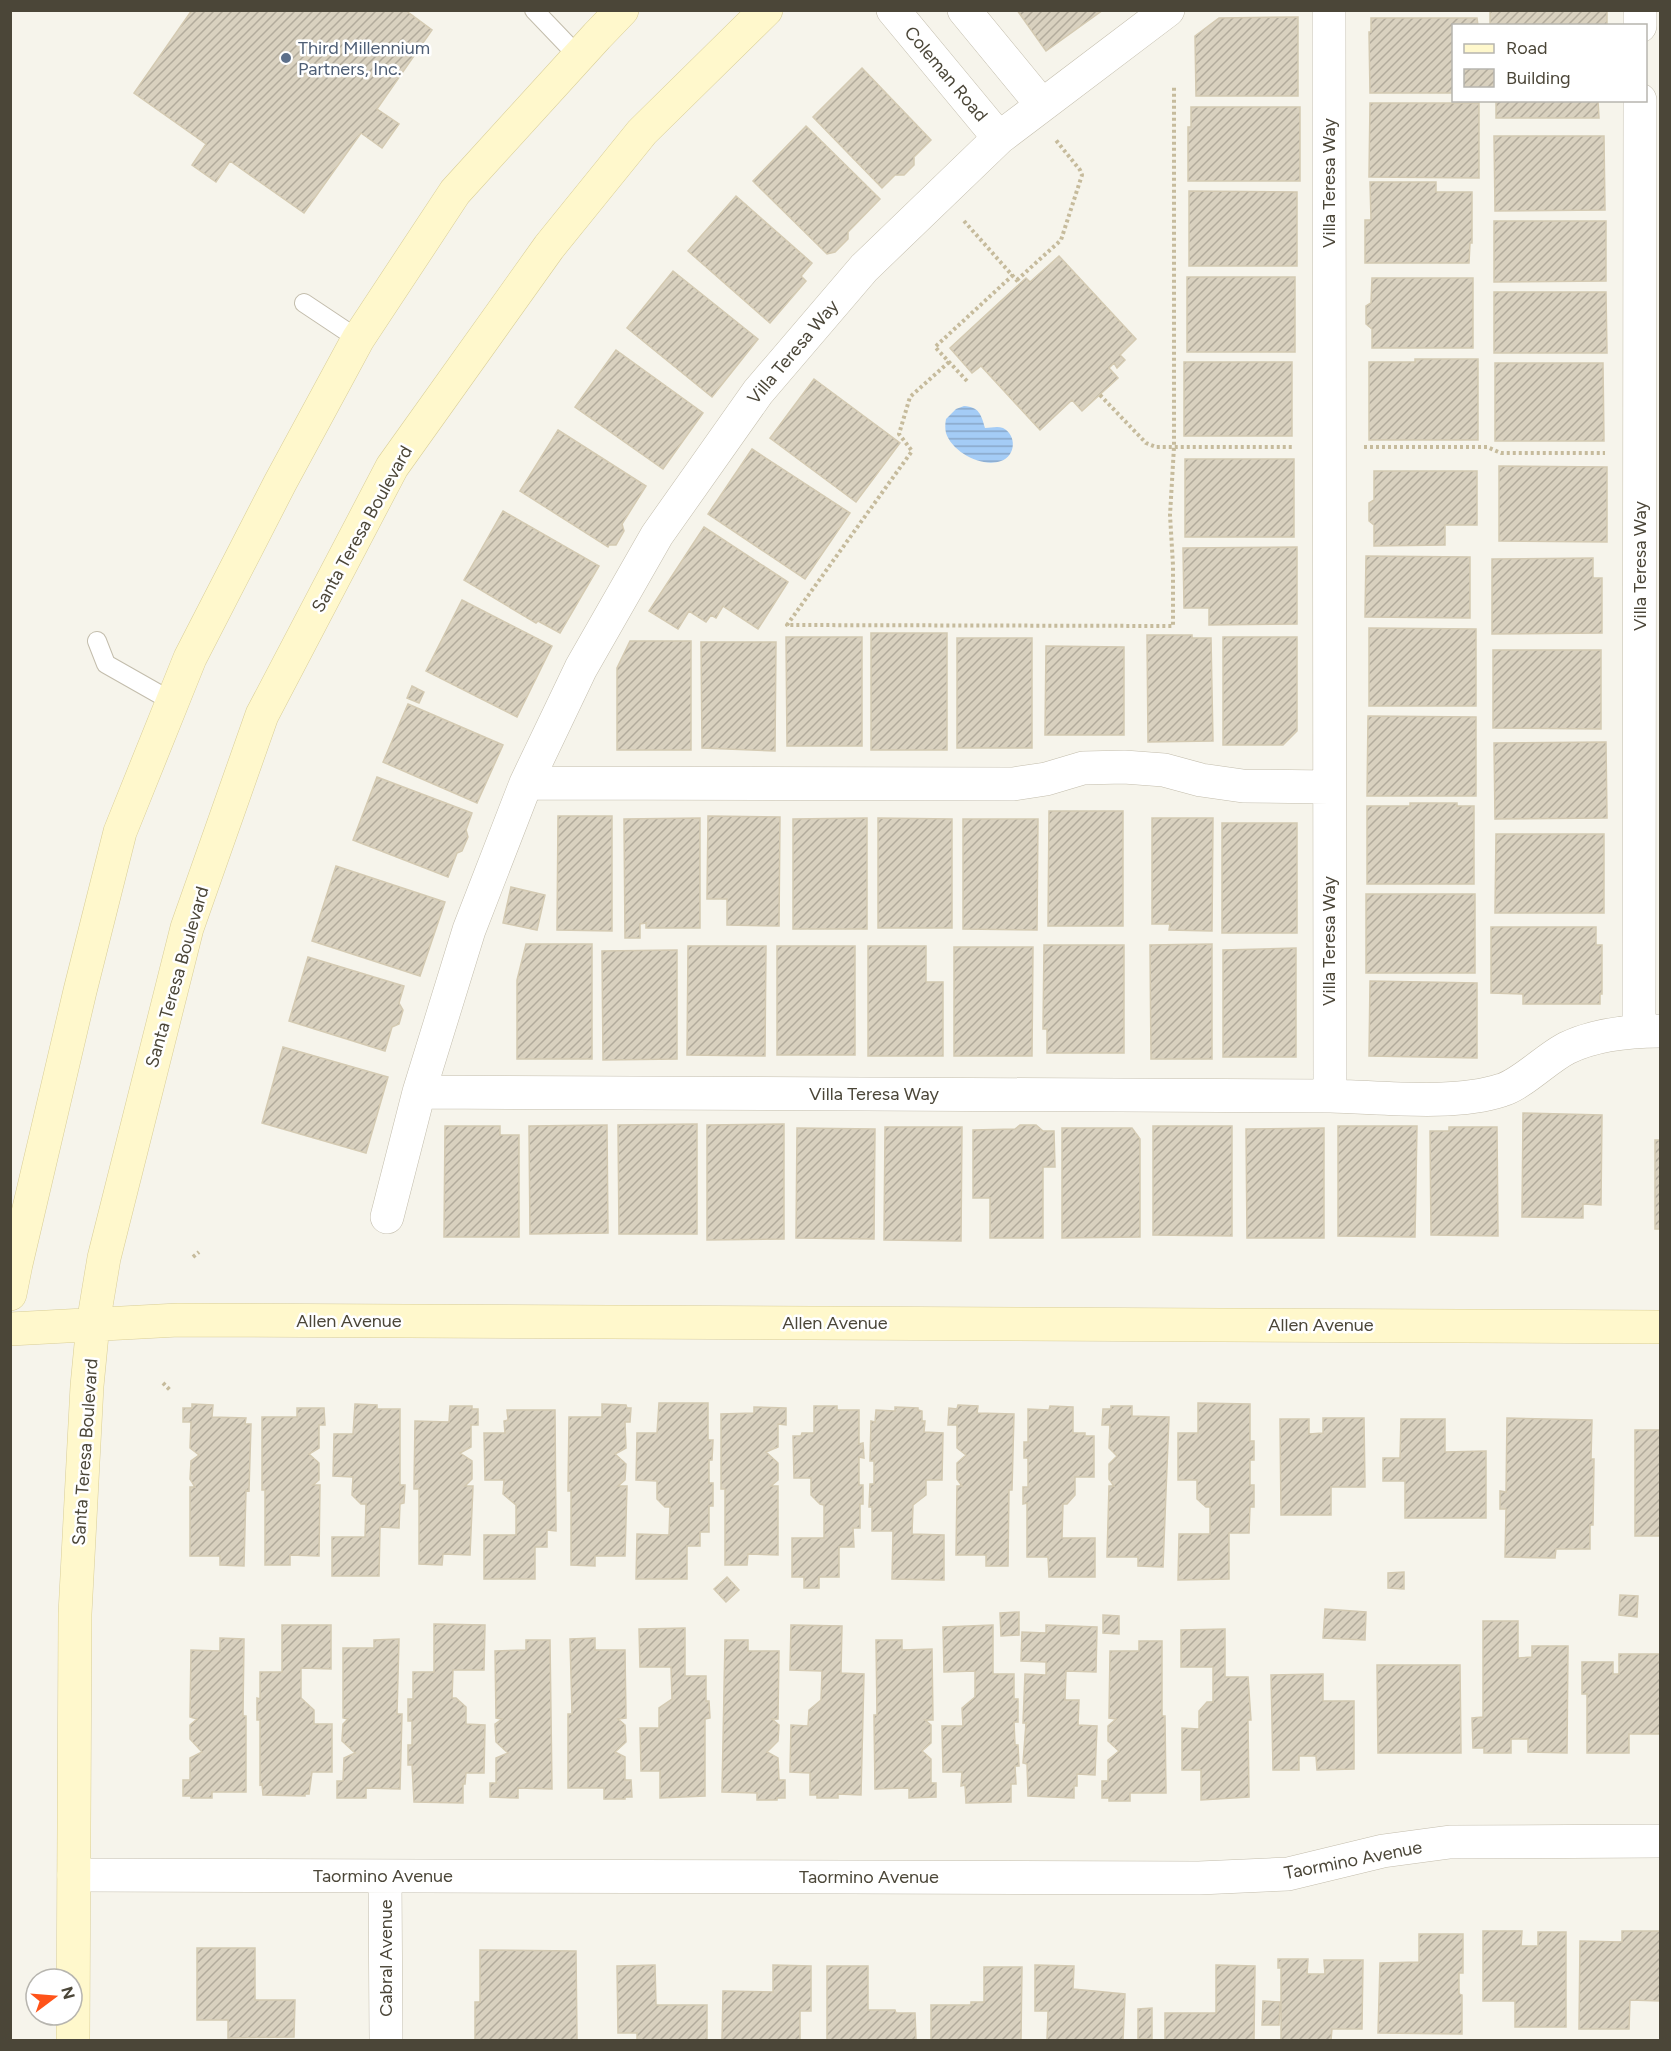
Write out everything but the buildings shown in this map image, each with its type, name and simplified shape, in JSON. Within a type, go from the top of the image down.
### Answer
[{"type":"main road","points":[[10,1294],[74,1014],[120,832],[190,658],[280,483],[358,339],[454,192],[595,34],[622,10]]},
{"type":"main road","name":"Santa Teresa Boulevard","points":[[73,2040],[75,1614],[87,1386],[93,1324],[104,1258],[187,928],[262,715],[392,467],[549,247],[642,132],[765,10]]},
{"type":"main road","name":"Allen Avenue","points":[[10,1329],[190,1320],[1660,1327]]},
{"type":"street","name":"Coleman Road","points":[[893,10],[999,138]]},
{"type":"street","points":[[964,10],[1037,109]]},
{"type":"street","name":"Villa Teresa Way","points":[[387,1217],[419,1092],[469,930],[526,783],[580,668],[657,535],[758,392],[864,268],[999,138],[1168,10]]},
{"type":"street","name":"Villa Teresa Way","points":[[1329,10],[1330,1096]]},
{"type":"street","name":"Villa Teresa Way","points":[[419,1092],[1330,1096],[1454,1099],[1504,1090],[1567,1048],[1603,1035],[1650,1031],[1640,102]]},
{"type":"street","points":[[526,783],[1013,784],[1046,779],[1083,768],[1125,767],[1164,770],[1201,780],[1242,786],[1329,787]]},
{"type":"street","name":"Taormino Avenue","points":[[74,1875],[1199,1878],[1288,1874],[1383,1851],[1450,1842],[1660,1841]]},
{"type":"street","name":"Cabral Avenue","points":[[386,1876],[386,2040]]},
{"type":"lane","points":[[534,10],[595,34]]},
{"type":"lane","points":[[304,303],[358,339]]},
{"type":"lane","points":[[97,641],[106,664],[173,702]]},
{"type":"path","points":[[949,362],[910,398],[899,434],[912,451],[787,626],[1173,626],[1170,514],[1174,447],[1174,86]]},
{"type":"path","points":[[959,216],[1019,282],[1061,240],[1082,175],[1037,109]]},
{"type":"path","points":[[967,381],[935,347],[1013,275]]},
{"type":"path","points":[[193,1257],[199,1252]]},
{"type":"path","points":[[163,1383],[170,1390]]},
{"type":"water","points":[[964,406],[979,412],[985,428],[1001,427],[1008,431],[1013,445],[1010,455],[1001,461],[985,462],[969,457],[954,446],[946,431],[946,419],[956,409]]},
{"type":"place","name":"Third Millennium Partners, Inc.","points":[[286,58]]}]
